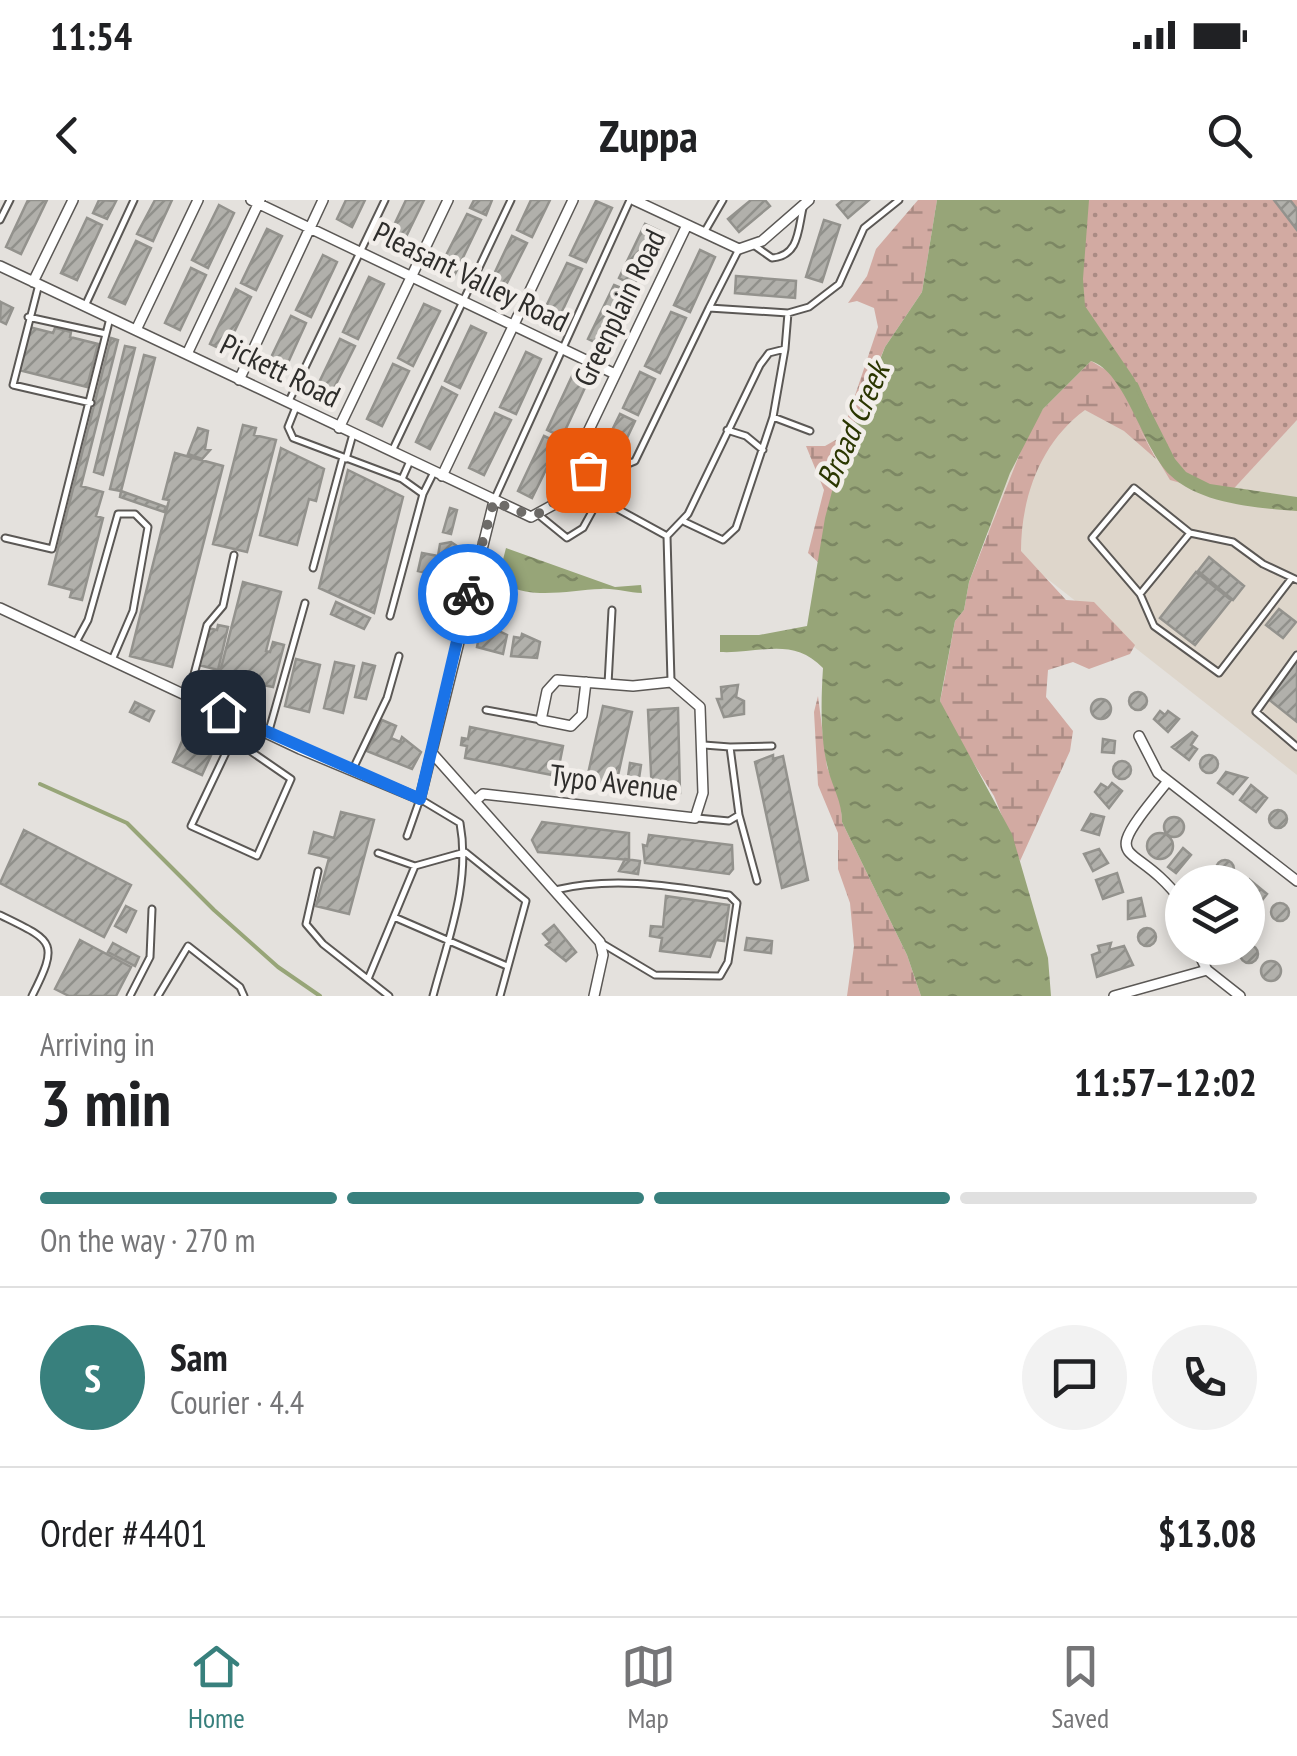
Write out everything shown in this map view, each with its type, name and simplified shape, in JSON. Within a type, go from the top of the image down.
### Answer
[{"type":"street","points":[[36,283],[73,200]]},
{"type":"street","points":[[136,330],[198,200]]},
{"type":"street","points":[[240,380],[322,200]]},
{"type":"street","points":[[339,428],[448,200]]},
{"type":"street","points":[[438,474],[574,200]]},
{"type":"street","points":[[632,200],[739,248],[755,246],[806,202]]},
{"type":"street","points":[[187,354],[256,201]]},
{"type":"street","name":"Pleasant Valley Road","points":[[256,201],[615,374]]},
{"type":"street","name":"Greenplain Road","points":[[540,516],[553,506],[688,225]]},
{"type":"street","name":"Pickett Road","points":[[0,266],[524,516],[540,516]]},
{"type":"street","points":[[0,608],[268,734],[420,799],[494,501]]},
{"type":"street","name":"Typo Avenue","points":[[475,801],[483,794],[695,818],[703,793],[700,707],[672,682],[608,684],[586,682],[557,680],[547,691],[541,720],[571,726],[582,715],[586,682]]},
{"type":"street","points":[[1138,736],[1151,764],[1168,782],[1297,880]]},
{"type":"street","points":[[432,753],[600,942],[603,956],[594,996]]},
{"type":"street","points":[[1165,887],[1134,860],[1126,847],[1127,831],[1168,782]]},
{"type":"street","points":[[1204,965],[1240,996]]},
{"type":"street","points":[[1114,996],[1207,970]]},
{"type":"lane","points":[[0,220],[10,200]]},
{"type":"lane","points":[[85,306],[134,200]]},
{"type":"lane","points":[[386,200],[292,405],[288,427],[293,438],[402,479],[424,494]]},
{"type":"lane","points":[[391,452],[510,200]]},
{"type":"lane","points":[[494,501],[632,200]]},
{"type":"lane","points":[[704,234],[723,200]]},
{"type":"lane","points":[[709,308],[788,313],[833,291],[864,228],[899,200]]},
{"type":"lane","points":[[755,246],[772,258],[786,256],[796,244],[806,202]]},
{"type":"lane","points":[[574,462],[606,472],[634,462],[739,248]]},
{"type":"lane","points":[[36,283],[12,385],[91,403]]},
{"type":"lane","points":[[684,522],[716,538],[730,538],[773,417],[786,349],[788,313]]},
{"type":"lane","points":[[28,317],[106,334]]},
{"type":"lane","points":[[5,538],[52,549],[110,318]]},
{"type":"lane","points":[[668,536],[684,522],[760,365],[769,353],[786,349]]},
{"type":"lane","points":[[773,417],[810,431]]},
{"type":"lane","points":[[727,430],[746,436],[763,450]]},
{"type":"lane","points":[[312,568],[352,434]]},
{"type":"lane","points":[[402,479],[410,461]]},
{"type":"lane","points":[[390,616],[424,494],[438,474]]},
{"type":"lane","points":[[565,480],[668,536]]},
{"type":"lane","points":[[1134,488],[1190,533],[1232,542],[1294,579],[1219,673],[1154,626],[1140,594],[1092,538],[1134,488]]},
{"type":"lane","points":[[540,516],[567,538],[583,528],[599,499]]},
{"type":"lane","points":[[75,644],[88,620],[118,514],[136,514],[148,527],[133,611],[111,661]]},
{"type":"lane","points":[[1140,594],[1190,533]]},
{"type":"lane","points":[[668,536],[672,682]]},
{"type":"lane","points":[[188,697],[207,625],[223,606],[234,556]]},
{"type":"lane","points":[[268,734],[305,603]]},
{"type":"lane","points":[[608,684],[612,610]]},
{"type":"lane","points":[[1297,655],[1256,712],[1297,746]]},
{"type":"lane","points":[[352,771],[387,698],[400,656]]},
{"type":"lane","points":[[486,710],[541,720]]},
{"type":"lane","points":[[233,738],[291,779],[257,856],[191,826],[241,721]]},
{"type":"lane","points":[[700,746],[772,746]]},
{"type":"lane","points":[[730,747],[739,815],[757,881]]},
{"type":"lane","points":[[407,836],[420,799],[460,824],[465,852],[463,882],[433,996]]},
{"type":"lane","points":[[695,818],[729,821],[739,815]]},
{"type":"lane","points":[[378,853],[415,866],[465,852]]},
{"type":"lane","points":[[465,852],[526,901],[500,996]]},
{"type":"lane","points":[[368,979],[415,866]]},
{"type":"lane","points":[[318,871],[306,924],[323,944],[389,996]]},
{"type":"lane","points":[[554,890],[629,882],[729,894],[737,903],[728,962],[720,976],[655,974],[600,942]]},
{"type":"lane","points":[[130,996],[150,958],[152,909]]},
{"type":"lane","points":[[0,915],[38,934],[49,944],[51,960],[32,996]]},
{"type":"lane","points":[[394,917],[507,966]]},
{"type":"lane","points":[[158,996],[188,946],[240,987],[244,996]]},
{"type":"shaded area","points":[[1073,317],[1227,496],[1297,420],[1297,775],[984,529]]},
{"type":"green space","points":[[918,200],[937,200],[922,292],[885,347],[840,461],[819,563],[808,553],[824,490],[806,446],[825,446],[841,437],[878,327],[874,308],[857,301],[848,303],[867,276],[876,249]]},
{"type":"green space","points":[[1078,200],[1297,200],[1297,420],[1227,496],[1170,480],[1073,317]]},
{"type":"green space","points":[[1091,361],[1109,372],[1156,459],[1124,431],[1085,410],[1056,438],[1036,472],[1025,511],[1021,551],[1066,600],[1094,602],[1135,645],[1130,654],[1089,669],[1073,662],[1048,670],[1046,697],[1073,731],[1070,751],[1020,861],[994,796],[946,719],[940,701],[955,621],[964,610],[969,582],[1028,433],[1043,409]]},
{"type":"green space","points":[[818,696],[827,767],[841,801],[842,822],[907,955],[921,996],[847,996],[854,946],[850,903],[838,869],[838,833],[818,785],[814,712]]},
{"type":"water","points":[[937,200],[1089,200],[1083,279],[1085,306],[1134,378],[1175,459],[1186,472],[1210,484],[1297,497],[1297,511],[1264,508],[1230,503],[1182,485],[1160,463],[1114,379],[1091,361],[1043,409],[1010,473],[969,582],[964,610],[955,621],[940,701],[1012,834],[1048,958],[1051,996],[921,996],[907,955],[842,822],[824,745],[823,668],[811,658],[787,649],[720,652],[720,635],[759,635],[807,626],[825,518],[840,461],[885,347],[922,292]]},
{"type":"water","points":[[506,548],[615,587],[641,585],[642,593],[606,589],[547,593],[521,590],[498,579]]},
{"type":"building","points":[[28,200],[47,200],[21,254],[6,247]]},
{"type":"building","points":[[99,200],[116,201],[107,219],[93,213]]},
{"type":"building","points":[[155,200],[172,200],[153,241],[137,234]]},
{"type":"building","points":[[346,200],[365,200],[352,227],[337,219]]},
{"type":"building","points":[[406,200],[424,200],[400,249],[386,242]]},
{"type":"building","points":[[474,200],[492,200],[486,215],[470,208]]},
{"type":"building","points":[[531,200],[550,200],[532,237],[517,230]]},
{"type":"building","points":[[751,200],[765,200],[770,206],[739,232],[728,219]]},
{"type":"building","points":[[843,200],[869,200],[848,218],[837,205]]},
{"type":"building","points":[[1274,200],[1290,200],[1297,209],[1297,230]]},
{"type":"building","points":[[596,201],[612,208],[586,262],[570,255]]},
{"type":"building","points":[[219,205],[234,213],[208,268],[192,260]]},
{"type":"building","points":[[467,214],[481,220],[454,276],[439,269]]},
{"type":"building","points":[[87,218],[102,225],[77,280],[61,273]]},
{"type":"building","points":[[824,220],[840,225],[822,282],[806,277]]},
{"type":"building","points":[[645,224],[660,231],[634,286],[619,278]]},
{"type":"building","points":[[267,229],[282,236],[256,290],[241,283]]},
{"type":"building","points":[[512,236],[527,243],[500,297],[486,291]]},
{"type":"building","points":[[136,241],[151,248],[125,304],[109,297]]},
{"type":"building","points":[[700,250],[715,257],[690,312],[674,305]]},
{"type":"building","points":[[323,255],[337,262],[311,317],[296,310]]},
{"type":"building","points":[[567,263],[582,269],[556,324],[541,317]]},
{"type":"building","points":[[191,268],[206,275],[180,330],[165,323]]},
{"type":"building","points":[[736,276],[796,281],[795,298],[735,293]]},
{"type":"building","points":[[369,277],[384,284],[358,339],[343,332]]},
{"type":"building","points":[[614,285],[628,291],[603,346],[588,339]]},
{"type":"building","points":[[236,289],[251,297],[225,351],[210,344]]},
{"type":"building","points":[[1,302],[13,308],[6,324],[0,321]]},
{"type":"building","points":[[424,304],[440,311],[413,366],[398,358]]},
{"type":"building","points":[[671,312],[686,318],[660,373],[645,366]]},
{"type":"building","points":[[291,316],[306,323],[281,378],[265,370]]},
{"type":"building","points":[[471,326],[486,333],[460,388],[445,381]]},
{"type":"building","points":[[29,327],[53,333],[55,328],[60,329],[71,332],[70,337],[98,344],[87,387],[19,370]]},
{"type":"building","points":[[111,338],[118,340],[81,486],[103,492],[96,516],[103,518],[82,600],[70,597],[72,590],[49,584]]},
{"type":"building","points":[[340,339],[355,346],[328,400],[314,393]]},
{"type":"building","points":[[125,346],[135,348],[103,475],[94,472]]},
{"type":"building","points":[[526,352],[541,359],[516,414],[500,407]]},
{"type":"building","points":[[144,355],[155,358],[121,491],[110,489]]},
{"type":"building","points":[[393,364],[409,371],[382,426],[367,419]]},
{"type":"building","points":[[640,372],[655,379],[638,415],[623,408]]},
{"type":"building","points":[[573,374],[588,381],[562,437],[547,430]]},
{"type":"building","points":[[442,387],[457,395],[430,449],[416,442]]},
{"type":"building","points":[[495,413],[511,420],[484,475],[469,468]]},
{"type":"building","points":[[620,414],[635,421],[616,461],[601,453]]},
{"type":"building","points":[[243,425],[256,428],[254,435],[276,440],[247,552],[213,544]]},
{"type":"building","points":[[198,428],[208,431],[205,449],[210,450],[202,459],[188,454]]},
{"type":"building","points":[[544,436],[559,443],[532,498],[518,491]]},
{"type":"building","points":[[281,448],[324,469],[316,501],[309,499],[297,545],[260,535]]},
{"type":"building","points":[[175,453],[223,466],[172,667],[130,656],[169,500],[163,499]]},
{"type":"building","points":[[348,470],[403,497],[374,613],[319,588]]},
{"type":"building","points":[[121,491],[166,507],[164,512],[120,497]]},
{"type":"building","points":[[450,508],[457,510],[451,534],[443,532]]},
{"type":"building","points":[[451,542],[460,548],[455,567],[441,564],[436,575],[418,571],[422,553],[438,556],[440,544]]},
{"type":"building","points":[[1209,557],[1244,586],[1233,600],[1198,571]]},
{"type":"building","points":[[1196,572],[1231,600],[1195,645],[1160,618]]},
{"type":"building","points":[[243,582],[281,592],[266,651],[270,652],[273,642],[284,645],[273,687],[219,676]]},
{"type":"building","points":[[336,602],[370,618],[364,629],[331,614]]},
{"type":"building","points":[[1279,609],[1296,622],[1283,638],[1266,625]]},
{"type":"building","points":[[218,625],[228,627],[218,670],[199,665],[208,628],[217,630]]},
{"type":"building","points":[[495,629],[507,635],[503,654],[477,647],[480,631],[494,633]]},
{"type":"building","points":[[522,634],[540,642],[537,658],[511,656],[514,637],[521,638]]},
{"type":"building","points":[[296,659],[320,665],[309,712],[285,706]]},
{"type":"building","points":[[1297,659],[1297,722],[1267,698]]},
{"type":"building","points":[[335,662],[354,666],[343,713],[324,708]]},
{"type":"building","points":[[363,663],[375,666],[366,699],[355,697]]},
{"type":"building","points":[[738,685],[736,697],[744,701],[744,714],[724,717],[717,699],[722,699],[721,687]]},
{"type":"building","points":[[1138,692],[1147,701],[1138,710],[1129,701]]},
{"type":"building","points":[[1097,699],[1105,699],[1111,709],[1105,719],[1097,719],[1091,713],[1091,705]]},
{"type":"building","points":[[135,702],[154,711],[149,721],[130,712]]},
{"type":"building","points":[[603,706],[632,712],[615,789],[586,783]]},
{"type":"building","points":[[678,708],[680,793],[652,794],[648,710]]},
{"type":"building","points":[[1160,711],[1165,715],[1168,711],[1179,719],[1168,732],[1154,719]]},
{"type":"building","points":[[382,720],[396,726],[391,738],[400,742],[402,737],[421,752],[412,769],[367,751]]},
{"type":"building","points":[[189,725],[219,738],[202,775],[173,762]]},
{"type":"building","points":[[470,727],[563,746],[557,776],[465,758],[467,746],[461,745],[462,738],[468,739]]},
{"type":"building","points":[[1192,732],[1197,736],[1191,745],[1197,749],[1189,760],[1172,747]]},
{"type":"building","points":[[1103,739],[1115,741],[1114,753],[1102,752]]},
{"type":"building","points":[[773,755],[773,759],[783,756],[808,880],[782,888],[755,762]]},
{"type":"building","points":[[1209,755],[1218,764],[1209,773],[1200,764]]},
{"type":"building","points":[[1122,761],[1129,763],[1129,777],[1122,779],[1115,777],[1113,770],[1115,763]]},
{"type":"building","points":[[630,763],[641,765],[637,792],[626,790]]},
{"type":"building","points":[[1226,772],[1247,778],[1233,794],[1218,783]]},
{"type":"building","points":[[1112,783],[1122,791],[1109,808],[1095,792],[1101,784],[1108,788]]},
{"type":"building","points":[[1251,785],[1267,798],[1256,812],[1240,800]]},
{"type":"building","points":[[1278,810],[1285,812],[1285,826],[1278,828],[1271,826],[1269,819],[1271,812]]},
{"type":"building","points":[[341,812],[374,820],[349,914],[316,906],[329,858],[309,853],[314,832],[334,838]]},
{"type":"building","points":[[1091,814],[1104,817],[1099,835],[1082,830]]},
{"type":"building","points":[[1174,817],[1184,827],[1174,837],[1164,827]]},
{"type":"building","points":[[542,822],[629,833],[629,860],[538,852],[532,840]]},
{"type":"building","points":[[24,830],[131,885],[104,937],[0,883]]},
{"type":"building","points":[[1160,833],[1169,837],[1173,846],[1169,855],[1160,859],[1151,855],[1147,846],[1151,837]]},
{"type":"building","points":[[649,835],[732,845],[733,869],[729,874],[645,863],[643,845],[647,846]]},
{"type":"building","points":[[1183,848],[1191,855],[1183,865],[1170,865]]},
{"type":"building","points":[[1099,849],[1108,863],[1093,871],[1084,854]]},
{"type":"building","points":[[625,859],[640,861],[638,874],[619,871]]},
{"type":"building","points":[[1117,873],[1123,892],[1103,899],[1096,880]]},
{"type":"building","points":[[666,896],[729,905],[724,941],[716,940],[710,957],[660,951],[662,938],[650,936],[651,926],[663,927]]},
{"type":"building","points":[[1141,898],[1145,916],[1128,919],[1128,901]]},
{"type":"building","points":[[1280,903],[1289,912],[1280,921],[1271,912]]},
{"type":"building","points":[[126,906],[136,911],[126,932],[115,926]]},
{"type":"building","points":[[554,925],[576,952],[566,961],[546,945],[550,942],[543,934]]},
{"type":"building","points":[[1147,928],[1154,930],[1154,944],[1147,946],[1140,944],[1138,937],[1140,930]]},
{"type":"building","points":[[747,938],[772,941],[771,953],[745,950]]},
{"type":"building","points":[[80,940],[131,967],[116,996],[69,996],[55,989]]},
{"type":"building","points":[[113,943],[139,957],[135,966],[108,952]]},
{"type":"building","points":[[1111,943],[1109,950],[1124,946],[1133,965],[1097,977],[1092,955],[1100,952],[1098,946]]},
{"type":"building","points":[[1267,961],[1275,961],[1281,967],[1281,975],[1275,981],[1267,981],[1261,975],[1261,967]]},
{"type":"waterway","points":[[1136,384],[1150,416]]},
{"type":"waterway","points":[[40,784],[127,823],[214,910],[278,967],[320,996]]},
{"type":"way so far","points":[[468,594],[494,501],[524,516],[540,516],[553,506],[574,462],[588,470]]},
{"type":"route","points":[[223,712],[420,799],[468,594]]},
{"type":"water label","name":"Broad Creek","points":[[853,425]]}]
